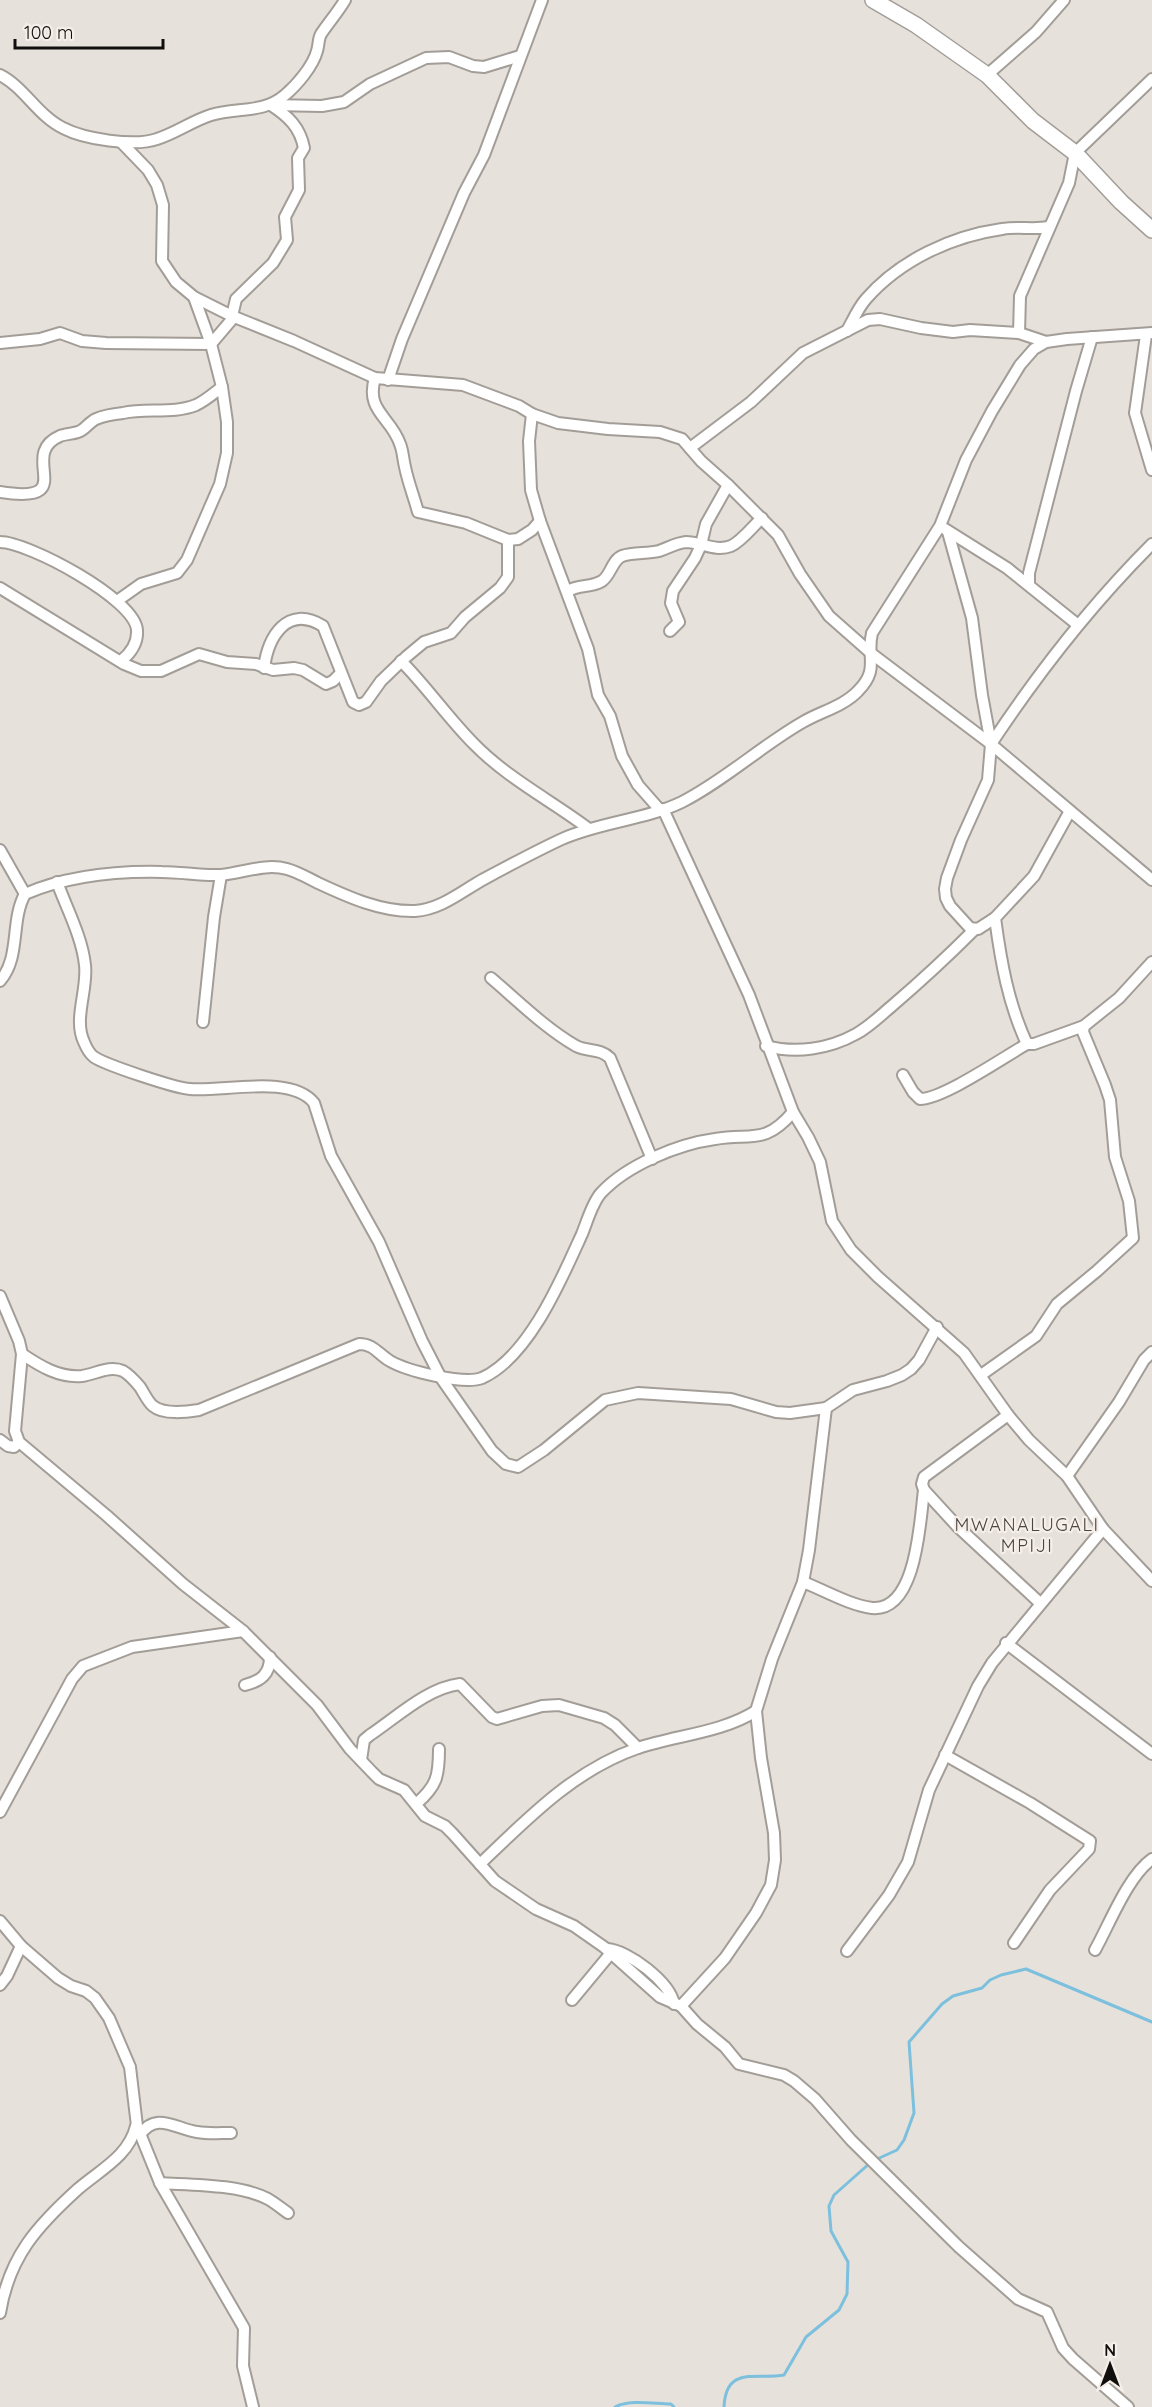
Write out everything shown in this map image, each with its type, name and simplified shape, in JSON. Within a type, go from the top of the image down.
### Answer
[{"type":"street","points":[[271,105],[297,83],[317,52],[319,36],[345,0]]},
{"type":"street","points":[[388,380],[402,339],[455,214],[484,155],[542,0]]},
{"type":"street","points":[[873,0],[916,25],[987,75],[1033,121],[1075,153],[1150,226]]},
{"type":"street","points":[[987,75],[1036,32],[1064,0]]},
{"type":"street","points":[[0,75],[62,128],[93,138],[121,142],[155,140],[210,115],[230,111],[250,111],[271,105],[322,106],[344,102],[370,84],[426,58],[449,57],[473,66],[484,67],[520,56]]},
{"type":"street","points":[[1019,333],[1020,296],[1069,183],[1075,153],[1152,80]]},
{"type":"street","points":[[211,344],[233,317],[236,299],[273,263],[287,240],[285,217],[299,190],[298,158],[304,148],[302,136],[291,119],[271,105]]},
{"type":"street","points":[[121,142],[147,170],[157,185],[163,206],[162,261],[176,282],[194,297],[233,317],[294,341],[375,378],[463,385],[519,406],[532,414],[573,425],[660,432],[682,439],[701,461],[778,535],[800,574],[829,616],[872,654],[991,744],[1152,880]]},
{"type":"street","points":[[846,333],[865,300],[897,269],[920,256],[976,233],[1007,228],[1036,230],[1048,227]]},
{"type":"street","points":[[117,601],[141,584],[177,573],[188,560],[215,500],[227,453],[227,422],[222,387],[211,344],[194,297]]},
{"type":"street","points":[[690,448],[751,402],[803,353],[868,320],[880,319],[953,333],[970,330],[1019,333],[1046,342]]},
{"type":"street","points":[[0,343],[40,339],[60,333],[82,342],[106,344],[211,344]]},
{"type":"street","points":[[0,981],[12,960],[20,903],[25,894],[57,882],[138,872],[220,874],[279,867],[291,869],[365,903],[412,911],[428,909],[450,900],[483,879],[562,839],[661,809],[705,789],[802,722],[857,693],[870,674],[872,633],[944,529],[966,459],[1020,365],[1039,344],[1092,337],[1149,334],[1135,413],[1152,470]]},
{"type":"street","points":[[1029,584],[1029,573],[1092,337]]},
{"type":"street","points":[[375,378],[371,390],[374,402],[397,436],[418,512],[466,523],[508,540],[518,539],[532,530],[540,521]]},
{"type":"street","points":[[0,492],[18,495],[35,494],[43,488],[45,481],[43,450],[58,436],[80,432],[95,419],[124,412],[197,405],[222,387]]},
{"type":"street","points":[[532,414],[529,441],[531,490],[540,521],[568,591],[588,650],[598,694],[610,716],[622,756],[638,785],[661,809],[749,995],[792,1112],[820,1162],[832,1221],[851,1250],[964,1353],[1008,1415],[1029,1440],[1067,1476],[1103,1529],[1152,1581]]},
{"type":"street","points":[[670,631],[679,622],[671,603],[673,591],[695,558],[706,524],[728,485]]},
{"type":"street","points":[[568,591],[576,586],[596,585],[607,578],[618,559],[623,556],[657,551],[680,543],[724,548],[734,545],[762,518]]},
{"type":"street","points":[[944,529],[1007,568],[1078,625]]},
{"type":"street","points":[[944,529],[972,618],[991,744],[988,780],[947,878],[945,889],[950,906],[974,930]]},
{"type":"street","points":[[264,669],[273,635],[287,622],[305,620],[317,622],[323,626],[353,702],[359,705],[366,702],[381,681],[424,642],[451,633],[465,617],[500,588],[508,577],[508,540]]},
{"type":"street","points":[[0,542],[28,549],[85,578],[117,601],[135,621],[137,630],[135,646],[121,661]]},
{"type":"street","points":[[991,744],[1025,693],[1078,625],[1115,581],[1152,544]]},
{"type":"street","points":[[0,588],[141,671],[161,671],[194,654],[199,654],[227,662],[256,664],[264,669],[303,670],[326,684],[341,673]]},
{"type":"street","points":[[401,662],[417,677],[475,746],[589,829]]},
{"type":"street","points":[[766,1046],[784,1051],[799,1051],[822,1047],[854,1036],[926,978],[974,930],[994,918],[1034,876],[1070,811]]},
{"type":"street","points":[[0,850],[25,894]]},
{"type":"street","points":[[202,1022],[220,874]]},
{"type":"street","points":[[57,882],[77,935],[85,964],[85,988],[79,1025],[88,1050],[94,1056],[110,1063],[177,1087],[191,1089],[256,1086],[300,1091],[309,1096],[314,1102],[331,1156],[379,1242],[422,1341],[441,1378],[492,1451],[506,1464],[518,1467],[544,1450],[605,1400],[638,1393],[719,1398],[776,1412],[790,1413],[826,1408],[853,1390],[894,1378],[911,1369],[919,1360],[937,1327]]},
{"type":"street","points":[[994,918],[1003,973],[1014,1017],[1027,1044]]},
{"type":"street","points":[[903,1075],[920,1099],[927,1099],[947,1091],[1027,1044],[1034,1044],[1084,1026],[1119,998],[1152,962]]},
{"type":"street","points":[[491,978],[576,1046],[585,1050],[600,1050],[610,1058],[652,1159]]},
{"type":"street","points":[[981,1375],[1036,1336],[1057,1304],[1133,1238],[1129,1201],[1115,1157],[1110,1100],[1083,1032],[1084,1026]]},
{"type":"street","points":[[22,1354],[43,1368],[70,1376],[83,1376],[112,1368],[123,1371],[133,1378],[152,1406],[160,1410],[177,1411],[199,1410],[359,1344],[374,1347],[390,1361],[441,1378],[461,1381],[480,1378],[493,1371],[514,1353],[556,1291],[600,1194],[618,1179],[652,1159],[684,1145],[715,1138],[760,1135],[773,1131],[792,1112]]},
{"type":"street","points":[[0,1296],[19,1341],[22,1354],[15,1431],[19,1442],[183,1584],[243,1631],[317,1705],[350,1749],[379,1779],[404,1790],[425,1816],[445,1826],[495,1881],[536,1909],[574,1926],[609,1951],[620,1951],[636,1961],[664,1985],[677,2005],[725,2047],[739,2064],[784,2075],[795,2081],[815,2099],[850,2140],[959,2247],[1018,2299],[1047,2312],[1063,2348],[1072,2359],[1128,2407]]},
{"type":"street","points":[[1067,1476],[1119,1402],[1144,1360],[1152,1352]]},
{"type":"street","points":[[677,2005],[725,1958],[756,1913],[771,1885],[775,1860],[774,1833],[760,1758],[756,1711],[772,1659],[802,1582],[809,1550],[826,1408]]},
{"type":"street","points":[[802,1582],[871,1608],[889,1605],[900,1594],[909,1579],[914,1563],[924,1477],[1008,1415]]},
{"type":"street","points":[[0,1440],[14,1447],[19,1442]]},
{"type":"street","points":[[924,1491],[957,1526],[1040,1603]]},
{"type":"street","points":[[847,1951],[889,1894],[908,1862],[929,1790],[978,1686],[1006,1643],[1103,1529]]},
{"type":"street","points":[[0,1812],[72,1679],[83,1666],[132,1647],[243,1631]]},
{"type":"street","points":[[1006,1643],[1152,1754]]},
{"type":"street","points":[[245,1685],[257,1682],[264,1677],[270,1657]]},
{"type":"street","points":[[361,1760],[364,1740],[370,1735],[435,1691],[460,1684],[497,1719],[542,1706],[559,1705],[604,1718],[615,1725],[638,1748]]},
{"type":"street","points":[[480,1864],[545,1802],[605,1762],[638,1748],[732,1723],[756,1711]]},
{"type":"street","points":[[416,1804],[433,1787],[438,1775],[439,1749]]},
{"type":"street","points":[[945,1755],[1030,1803],[1090,1841],[1089,1849],[1050,1890],[1014,1942]]},
{"type":"street","points":[[1095,1950],[1127,1889],[1145,1864],[1152,1859]]},
{"type":"street","points":[[0,1921],[21,1946],[65,1983],[86,1991],[103,2006],[130,2067],[138,2130],[160,2183],[171,2206],[244,2328],[243,2366],[253,2407]]},
{"type":"street","points":[[0,1985],[21,1946]]},
{"type":"street","points":[[572,2000],[609,1951]]},
{"type":"street","points":[[0,2313],[8,2277],[17,2257],[57,2209],[79,2188],[109,2166],[130,2144],[138,2130],[164,2122],[196,2132],[231,2133]]},
{"type":"street","points":[[160,2183],[208,2186],[252,2193],[267,2199],[288,2213]]},
{"type":"waterway","points":[[875,2160],[897,2150],[904,2140],[914,2113],[909,2042],[942,2004],[953,1996],[982,1988],[990,1980],[1001,1975],[1026,1969],[1152,2022]]},
{"type":"waterway","points":[[724,2407],[726,2394],[730,2385],[736,2380],[753,2376],[784,2375],[806,2337],[839,2310],[847,2294],[848,2262],[831,2231],[829,2206],[834,2195],[870,2163]]},
{"type":"waterway","points":[[615,2407],[643,2402],[671,2404],[674,2407]]},
{"type":"district","name":"MWANALUGALI MPIJI","points":[[1027,1535]]}]
